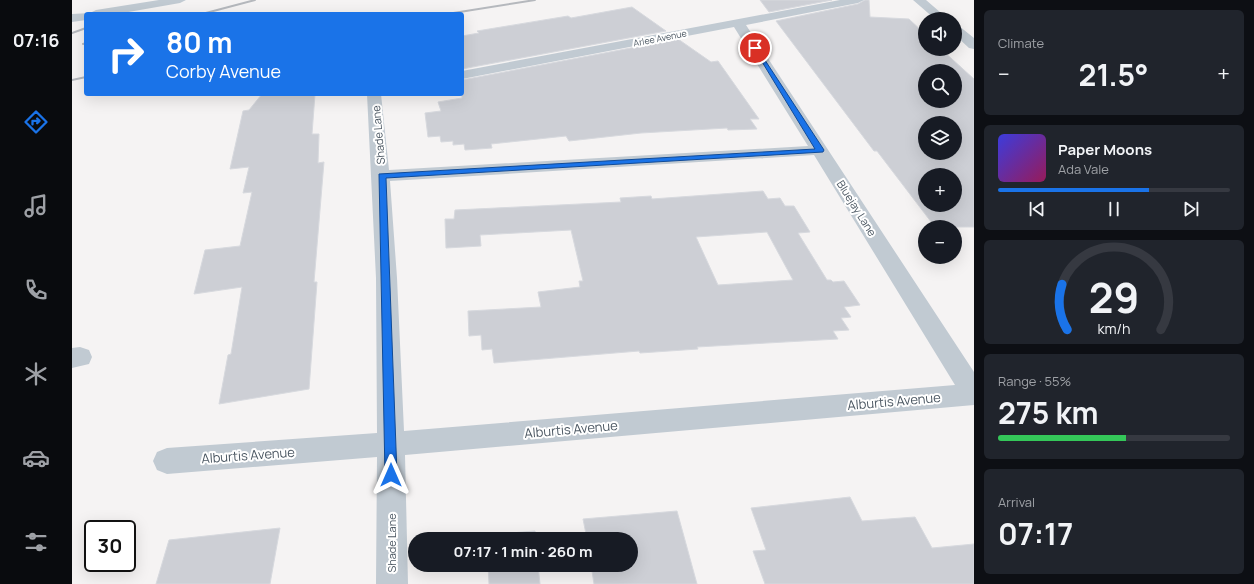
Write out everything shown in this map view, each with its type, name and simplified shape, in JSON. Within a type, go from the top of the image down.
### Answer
[{"type":"street","points":[[108,12],[180,0]]},
{"type":"street","name":"Arlee Avenue","points":[[464,75],[858,0]]},
{"type":"street","points":[[919,0],[934,12]]},
{"type":"street","points":[[72,18],[84,16]]},
{"type":"street","name":"Bluejay Lane","points":[[738,23],[974,394]]},
{"type":"street","points":[[962,35],[974,45]]},
{"type":"street","name":"Shade Lane","points":[[374,96],[382,176],[391,444],[392,584]]},
{"type":"street","points":[[382,176],[820,150]]},
{"type":"street","name":"Alburtis Avenue","points":[[167,461],[391,444],[974,394]]},
{"type":"building","points":[[760,0],[832,0],[769,12]]},
{"type":"building","points":[[865,0],[869,0],[870,17],[909,19],[918,27],[918,56],[949,56],[958,64],[918,64],[918,108],[962,108],[962,68],[974,79],[974,227],[962,227],[962,220],[930,220],[924,212],[962,212],[962,168],[918,168],[918,205],[877,151],[874,151],[776,21],[858,4]]},
{"type":"building","points":[[632,7],[666,31],[464,69],[464,36],[479,33],[477,31],[568,16],[571,18]]},
{"type":"building","points":[[678,39],[711,62],[718,61],[759,119],[750,119],[757,129],[728,130],[727,128],[641,133],[569,141],[566,136],[491,144],[492,148],[465,150],[464,144],[453,145],[453,141],[441,142],[440,136],[428,137],[425,113],[441,111],[438,102],[462,98],[462,96],[464,96],[464,80]]},
{"type":"building","points":[[260,96],[315,96],[312,134],[319,134],[318,163],[324,162],[314,282],[317,282],[309,389],[219,404],[228,355],[231,354],[242,287],[194,294],[205,250],[240,246],[252,192],[243,193],[249,167],[230,169],[243,111],[249,110]]},
{"type":"building","points":[[763,191],[768,199],[780,198],[785,206],[794,206],[810,232],[798,233],[827,280],[831,280],[833,282],[844,281],[860,305],[844,307],[851,317],[841,318],[849,330],[833,331],[838,339],[697,347],[698,349],[640,353],[639,351],[494,363],[492,349],[482,350],[481,335],[469,336],[468,311],[541,307],[538,292],[580,287],[579,281],[583,281],[571,230],[480,235],[481,246],[446,248],[445,219],[454,219],[455,210],[621,202],[620,198],[651,196],[652,199]],"holes":[[[767,232],[793,280],[718,285],[696,237]]]},
{"type":"building","points":[[850,497],[862,521],[915,517],[932,548],[974,544],[974,584],[765,584],[753,551],[766,550],[751,508]]},
{"type":"building","points":[[677,511],[697,584],[594,584],[592,572],[638,572],[638,532],[586,532],[583,519]]},
{"type":"building","points":[[280,528],[270,584],[156,584],[169,540]]},
{"type":"building","points":[[488,572],[539,572],[540,584],[489,584]]},
{"type":"railway","points":[[210,12],[255,0]]},
{"type":"railway","points":[[460,12],[535,0]]},
{"type":"railway","points":[[72,33],[84,29]]},
{"type":"railway","points":[[72,80],[84,77]]},
{"type":"route","points":[[391,475],[382,176],[820,150],[755,48]]}]
